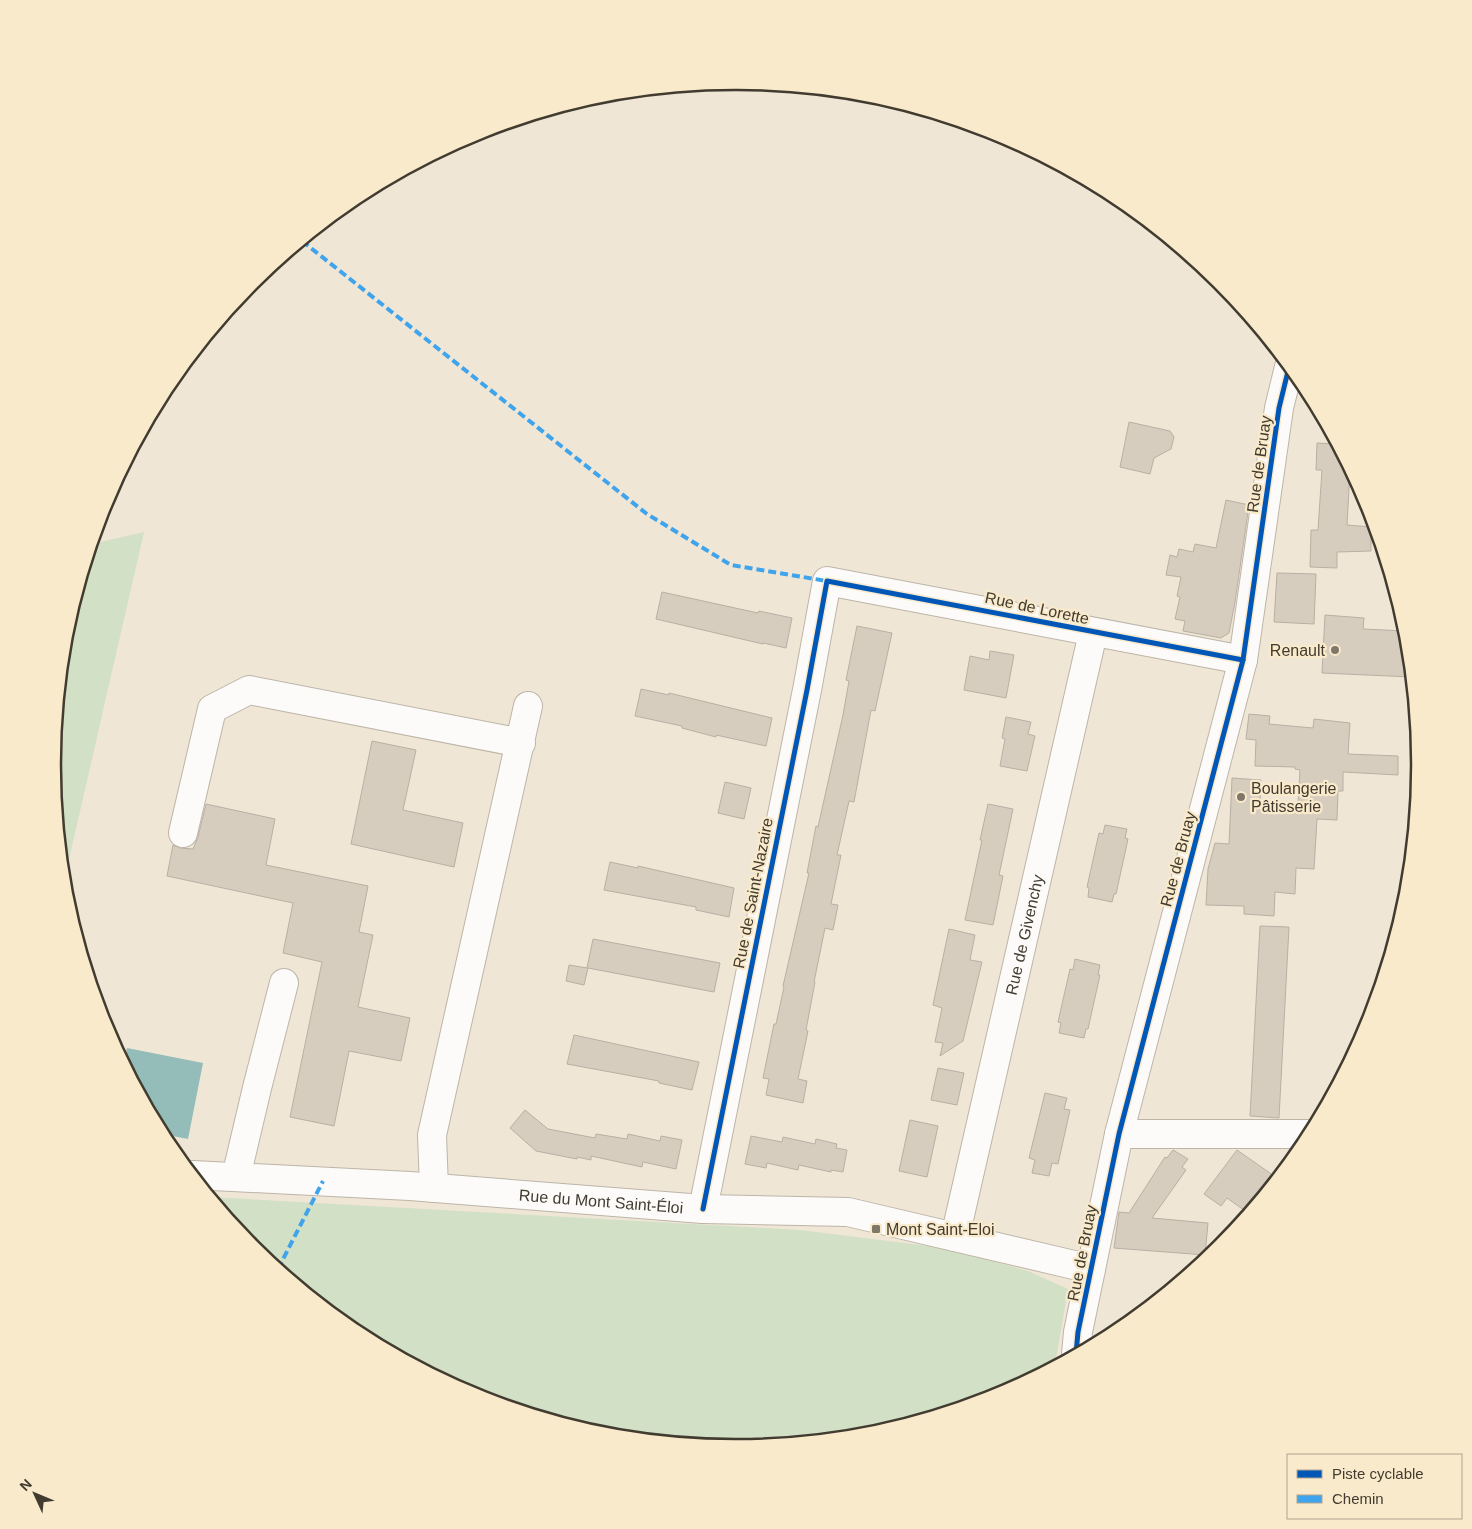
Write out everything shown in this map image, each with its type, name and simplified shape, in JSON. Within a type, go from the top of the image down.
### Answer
[{"type":"street","name":"Rue de Bruay","points":[[1077,1347],[1078,1332],[1118,1134],[1243,660],[1279,408],[1287,377]]},
{"type":"street","name":"Rue de Lorette","points":[[827,581],[1243,660]]},
{"type":"street","name":"Rue de Saint-Nazaire","points":[[703,1209],[827,581]]},
{"type":"street","name":"Rue de Givenchy","points":[[954,1237],[1093,633]]},
{"type":"street","points":[[184,834],[212,709],[249,690],[521,743]]},
{"type":"street","points":[[434,1188],[432,1135],[528,706]]},
{"type":"street","points":[[236,1177],[284,983]]},
{"type":"street","points":[[1118,1134],[1300,1134]]},
{"type":"street","name":"Rue du Mont Saint-Éloi","points":[[202,1176],[434,1188],[703,1209],[848,1212],[1091,1269]]},
{"type":"green space","points":[[144,532],[68,862],[61,765],[67,676],[84,590],[99,542]]},
{"type":"green space","points":[[220,1197],[800,1230],[945,1248],[1028,1271],[1068,1289],[1056,1358],[994,1388],[911,1416],[868,1426],[780,1438],[692,1438],[604,1426],[561,1416],[478,1388],[438,1370],[361,1326],[325,1300],[259,1242]]},
{"type":"water","points":[[127,1048],[203,1063],[188,1139],[173,1136],[152,1102],[126,1052]]},
{"type":"building","points":[[1129,422],[1170,431],[1174,437],[1171,449],[1154,458],[1150,474],[1120,467]]},
{"type":"building","points":[[1317,443],[1329,444],[1349,484],[1347,525],[1367,527],[1371,538],[1371,551],[1337,552],[1337,568],[1310,567],[1311,530],[1318,530],[1322,470],[1316,470]]},
{"type":"building","points":[[1226,500],[1249,505],[1229,633],[1221,638],[1183,631],[1185,621],[1175,619],[1180,597],[1177,596],[1181,577],[1166,575],[1170,555],[1177,557],[1179,549],[1193,552],[1195,544],[1216,548]]},
{"type":"building","points":[[1277,573],[1316,574],[1314,624],[1274,622]]},
{"type":"building","points":[[662,592],[758,613],[759,611],[792,618],[786,648],[656,619]]},
{"type":"building","points":[[1325,615],[1364,618],[1363,629],[1397,631],[1405,677],[1322,673]]},
{"type":"building","points":[[857,626],[892,633],[875,711],[871,710],[854,802],[849,801],[837,855],[841,855],[831,904],[838,905],[833,930],[825,928],[798,1079],[807,1081],[803,1103],[766,1095],[769,1079],[763,1078],[809,873],[807,873],[816,826],[818,827],[843,715],[849,681],[846,680]]},
{"type":"building","points":[[990,651],[1014,655],[1006,698],[964,690],[970,656],[989,660]]},
{"type":"building","points":[[641,689],[669,695],[669,693],[772,718],[766,746],[716,735],[716,737],[682,728],[682,726],[635,716]]},
{"type":"building","points":[[1249,714],[1270,716],[1269,724],[1313,728],[1314,719],[1350,723],[1348,754],[1398,756],[1398,775],[1343,772],[1343,791],[1338,791],[1337,820],[1317,819],[1314,869],[1296,868],[1295,894],[1275,892],[1274,916],[1244,914],[1244,906],[1206,905],[1208,869],[1215,843],[1229,844],[1232,778],[1261,780],[1260,802],[1298,804],[1300,770],[1295,769],[1295,767],[1255,766],[1256,740],[1246,739]]},
{"type":"building","points":[[1006,717],[1031,722],[1028,734],[1035,736],[1027,771],[1000,766],[1005,739],[1002,738]]},
{"type":"building","points":[[372,741],[416,750],[403,810],[463,823],[454,867],[351,844]]},
{"type":"building","points":[[725,782],[751,788],[744,819],[718,813]]},
{"type":"building","points":[[206,804],[275,819],[266,865],[368,886],[359,932],[373,935],[358,1007],[410,1018],[401,1061],[349,1051],[334,1126],[290,1117],[322,962],[283,953],[293,903],[167,876],[173,845],[180,848],[193,849]]},
{"type":"building","points":[[988,804],[1013,809],[999,875],[1003,876],[993,925],[965,920]]},
{"type":"building","points":[[1105,825],[1127,829],[1125,838],[1128,839],[1116,894],[1114,894],[1112,902],[1088,897],[1089,888],[1087,887],[1099,833],[1103,834]]},
{"type":"building","points":[[610,862],[638,868],[638,866],[734,888],[729,917],[696,910],[696,907],[604,890]]},
{"type":"building","points":[[1260,926],[1289,927],[1279,1118],[1250,1116]]},
{"type":"building","points":[[949,929],[975,935],[970,960],[982,962],[963,1041],[940,1056],[943,1043],[935,1042],[942,1008],[933,1005]]},
{"type":"building","points":[[593,939],[720,963],[714,992],[588,968],[584,985],[566,981],[569,965],[587,968]]},
{"type":"building","points":[[1075,959],[1100,965],[1098,975],[1100,975],[1088,1029],[1086,1029],[1084,1038],[1059,1033],[1061,1023],[1058,1022],[1070,969],[1073,970]]},
{"type":"building","points":[[574,1035],[699,1062],[692,1090],[659,1083],[659,1081],[567,1064]]},
{"type":"building","points":[[938,1068],[964,1073],[957,1105],[931,1100]]},
{"type":"building","points":[[1045,1093],[1067,1098],[1064,1109],[1070,1110],[1058,1164],[1052,1163],[1049,1176],[1032,1173],[1035,1160],[1029,1158]]},
{"type":"building","points":[[525,1110],[548,1129],[595,1138],[596,1134],[627,1139],[628,1134],[660,1141],[661,1136],[682,1140],[676,1169],[643,1162],[642,1167],[591,1156],[591,1160],[577,1157],[577,1159],[536,1151],[510,1128]]},
{"type":"building","points":[[910,1120],[938,1126],[927,1177],[899,1171]]},
{"type":"building","points":[[751,1136],[782,1142],[783,1137],[815,1144],[816,1139],[837,1144],[836,1148],[847,1150],[843,1172],[831,1170],[831,1172],[799,1165],[798,1170],[767,1163],[766,1168],[745,1164]]},
{"type":"building","points":[[1173,1150],[1188,1159],[1182,1167],[1186,1170],[1152,1218],[1208,1223],[1206,1249],[1200,1255],[1114,1248],[1119,1212],[1129,1213],[1165,1157],[1167,1158]]},
{"type":"building","points":[[1237,1150],[1272,1174],[1243,1209],[1227,1198],[1221,1206],[1204,1194]]},
{"type":"marked path","points":[[306,244],[647,514],[731,565],[827,581]]},
{"type":"marked path","points":[[281,1263],[323,1181]]},
{"type":"cycle path","points":[[1077,1347],[1078,1332],[1119,1134],[1243,660],[1279,408],[1287,376]]},
{"type":"cycle path","points":[[703,1209],[827,581],[1243,660]]},
{"type":"place","name":"Renault","points":[[1335,650]]},
{"type":"place","name":"Boulangerie Pâtisserie","points":[[1241,797]]},
{"type":"place","name":"Mont Saint-Eloi","points":[[876,1229]]}]
